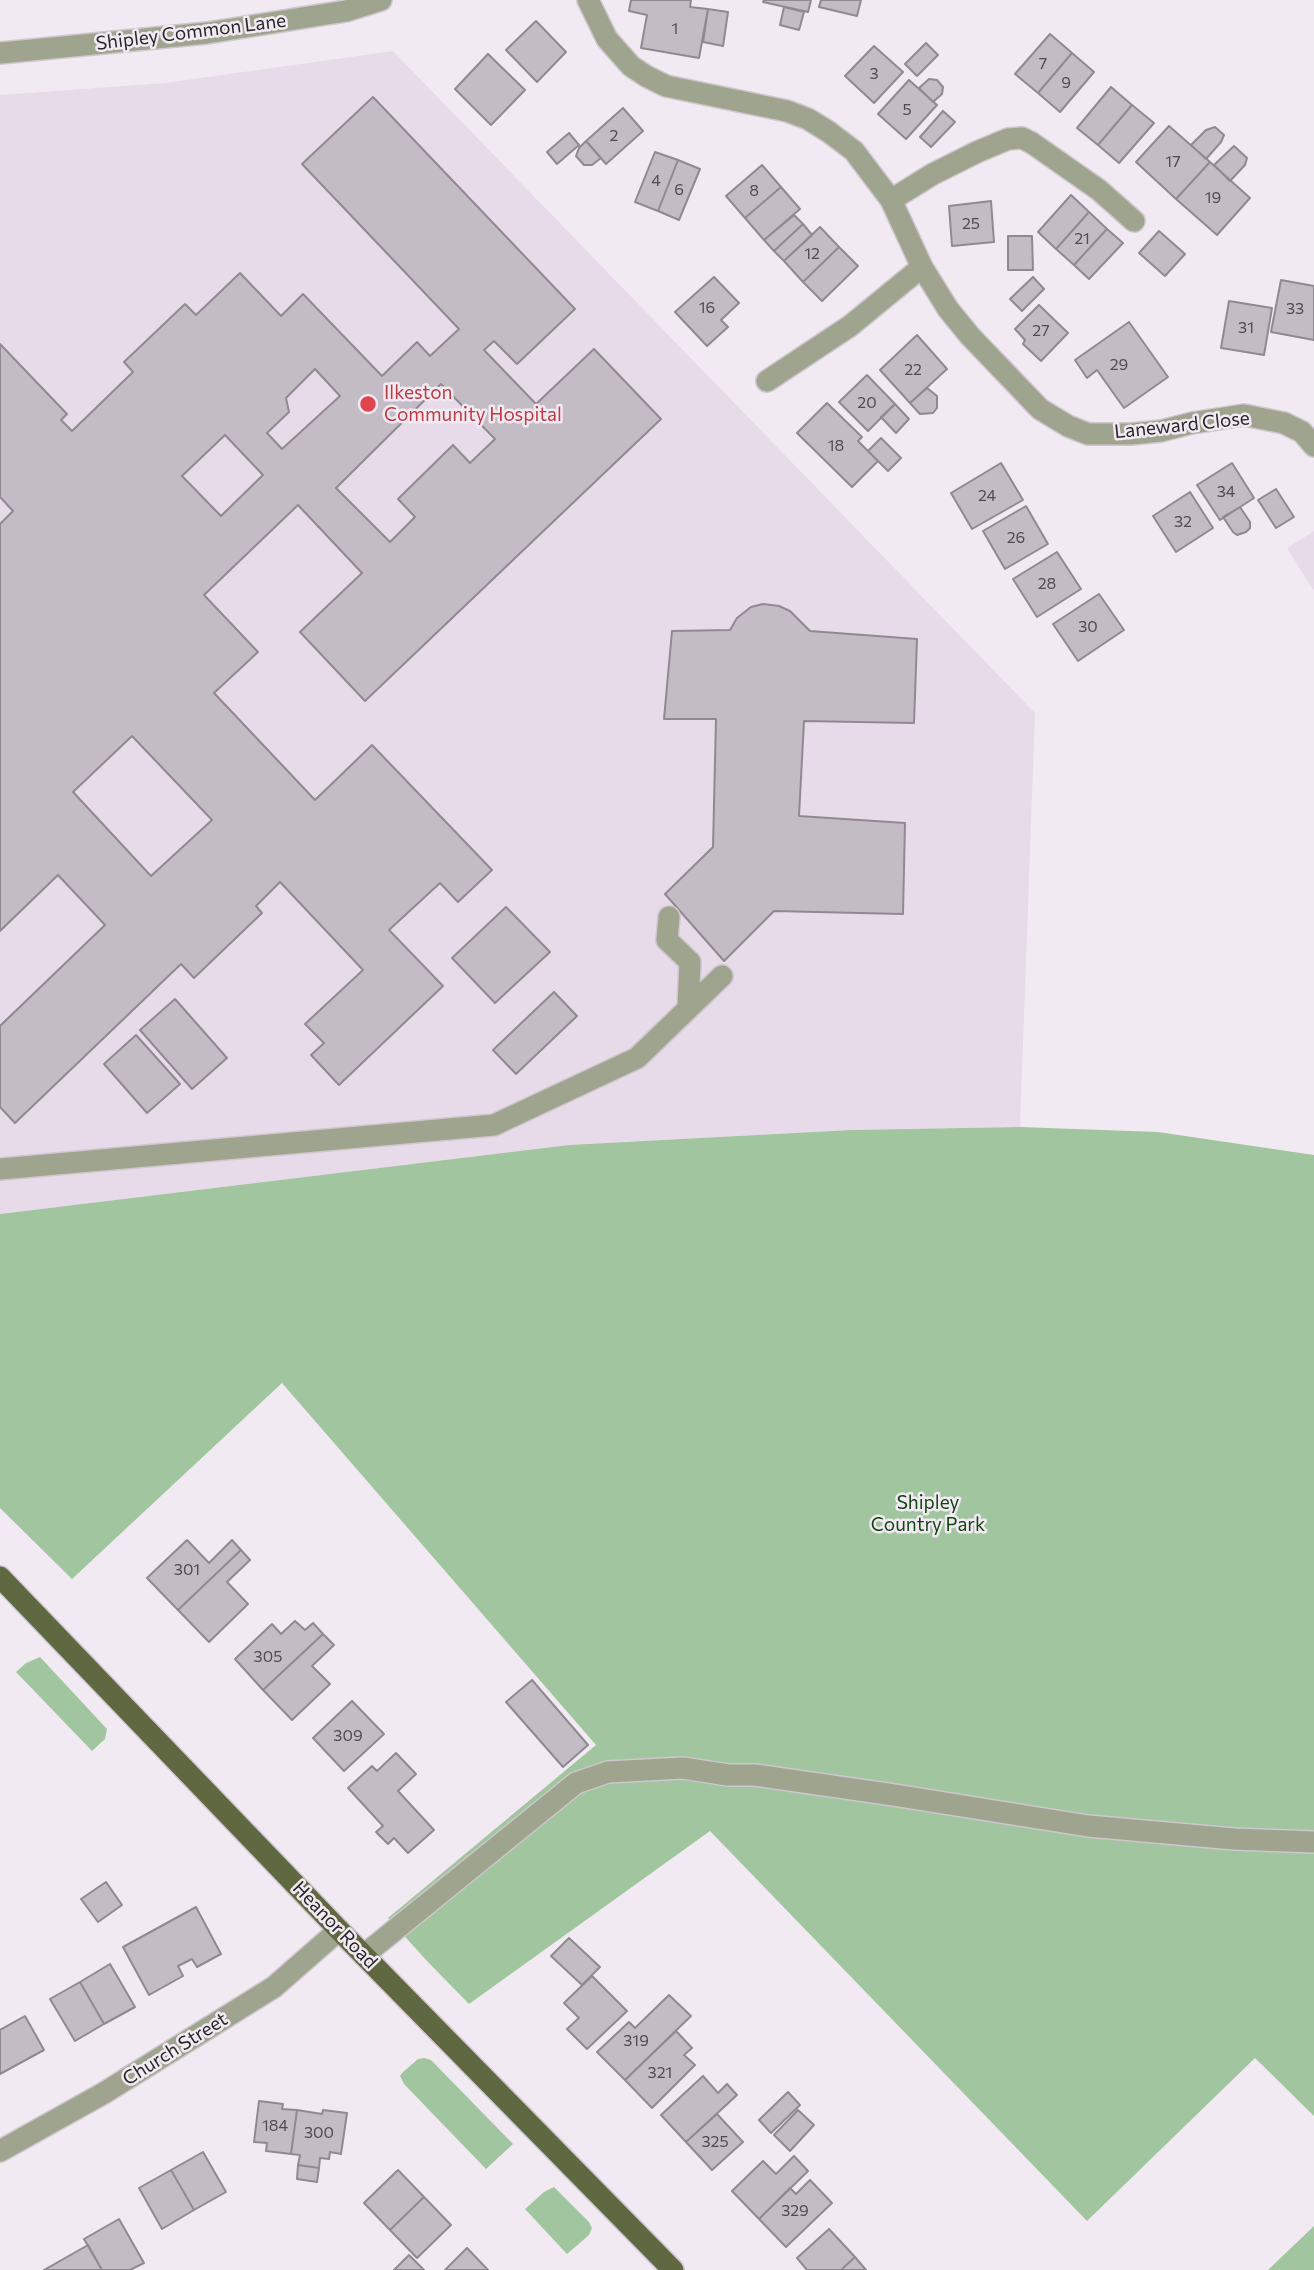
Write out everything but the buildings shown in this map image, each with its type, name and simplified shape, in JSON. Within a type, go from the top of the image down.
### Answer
[{"type":"main road","name":"Heanor Road","points":[[0,1577],[339,1930],[673,2270]]},
{"type":"street","name":"Shipley Common Lane","points":[[0,53],[207,33],[346,11],[380,0]]},
{"type":"street","name":"Laneward Close","points":[[588,0],[607,39],[631,66],[646,76],[666,86],[767,106],[808,119],[854,151],[891,200],[922,267],[948,309],[979,346],[1040,409],[1068,426],[1088,434],[1131,434],[1244,415],[1284,423],[1310,432]]},
{"type":"street","points":[[891,200],[933,174],[1008,139],[1022,138],[1099,190],[1134,221]]},
{"type":"street","points":[[767,381],[850,326],[922,267]]},
{"type":"street","points":[[669,917],[667,940],[690,962],[688,1009]]},
{"type":"street","points":[[0,1169],[494,1125],[637,1058],[722,976]]},
{"type":"street","points":[[364,1955],[576,1783],[608,1772],[683,1768],[728,1775],[755,1775],[1088,1826],[1234,1839],[1314,1842]]},
{"type":"street","name":"Church Street","points":[[0,2151],[104,2093],[274,1987],[339,1930]]},
{"type":"shaded area","name":"Ilkeston Community Hospital","points":[[393,51],[1035,713],[1020,1127],[851,1130],[569,1145],[0,1214],[0,95],[165,83]]},
{"type":"shaded area","points":[[1314,531],[1314,589],[1313,590],[1287,548]]},
{"type":"green space","name":"Shipley Country Park","points":[[1020,1127],[1158,1132],[1314,1155],[1314,2116],[1255,2058],[1087,2221],[710,1831],[469,2004],[427,1961],[388,1918],[596,1745],[282,1383],[72,1579],[0,1508],[0,1214],[569,1145],[851,1130]]},
{"type":"green space","points":[[40,1657],[107,1729],[105,1739],[92,1751],[16,1672],[26,1663]]},
{"type":"green space","points":[[418,2059],[431,2060],[513,2144],[486,2169],[404,2084],[400,2076],[402,2073]]},
{"type":"green space","points":[[554,2187],[592,2228],[589,2235],[567,2254],[525,2209]]},
{"type":"green space","points":[[1314,2226],[1314,2270],[1268,2270]]},
{"type":"place","name":"Ilkeston Community Hospital","points":[[368,404]]}]
